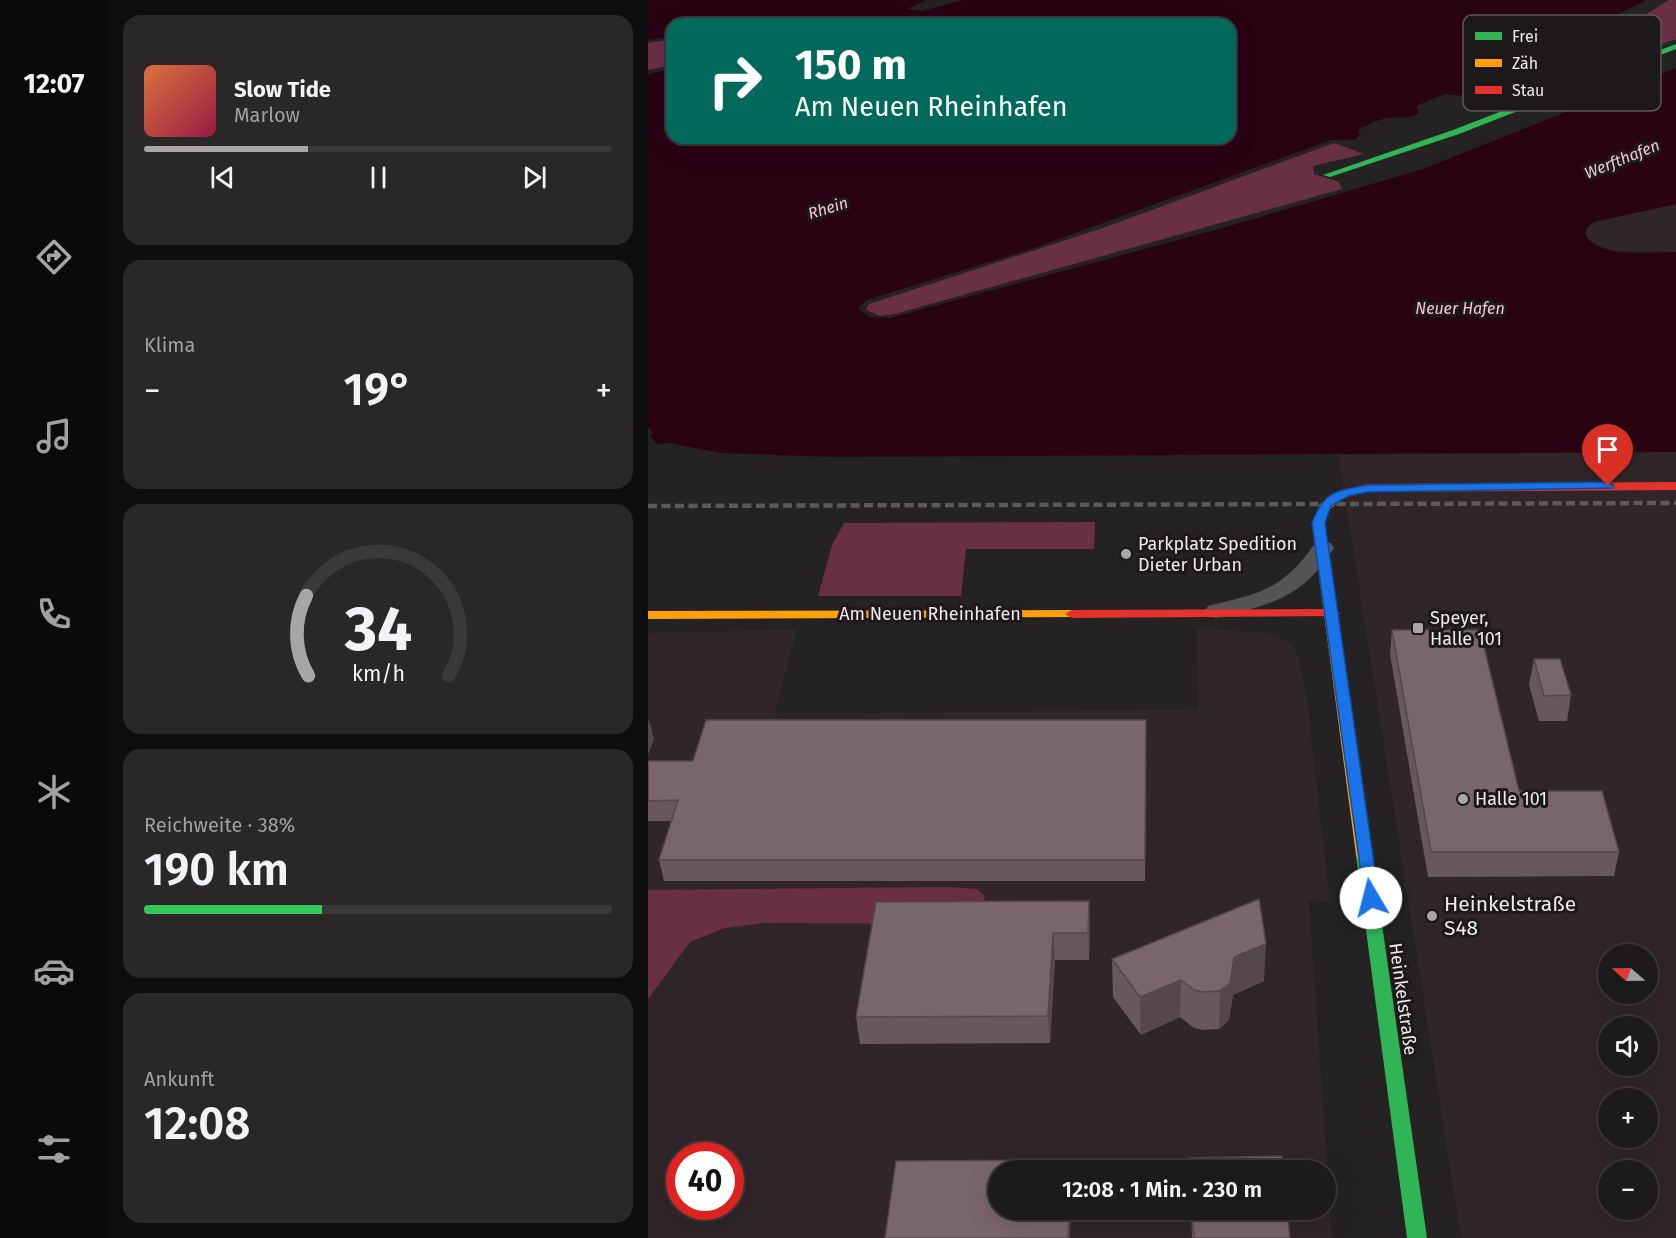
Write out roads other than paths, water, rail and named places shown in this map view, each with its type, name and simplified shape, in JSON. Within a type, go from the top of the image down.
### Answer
[{"type":"street","points":[[1661,52],[1676,46]]},
{"type":"street","points":[[1327,175],[1456,132],[1510,111]]},
{"type":"street","name":"Heinkelstraße","points":[[1417,1238],[1319,514],[1325,504],[1345,493],[1368,488],[1676,486]]},
{"type":"street","name":"Am Neuen Rheinhafen","points":[[1211,612],[1259,601],[1282,591],[1302,579],[1313,566],[1323,548]]},
{"type":"street","name":"Am Neuen Rheinhafen","points":[[648,615],[1333,613]]},
{"type":"water","name":"Neuer Hafen","points":[[648,0],[926,0],[907,9],[922,11],[963,0],[1647,0],[1616,15],[1463,15],[1463,96],[1445,94],[1416,106],[1419,113],[1406,118],[1386,118],[1358,130],[1360,135],[1355,140],[1331,140],[1034,248],[867,300],[858,308],[869,317],[890,318],[1233,225],[1423,169],[1568,111],[1661,111],[1661,74],[1676,68],[1676,204],[1594,222],[1585,233],[1590,241],[1612,250],[1640,253],[1676,252],[1676,452],[834,457],[721,453],[670,443],[657,444],[650,436],[653,433],[648,427],[648,74],[666,70],[666,144],[1236,144],[1236,18],[666,18],[666,38],[648,40]]},
{"type":"railway","points":[[648,506],[1676,503]]},
{"type":"place","name":"Parkplatz Spedition Dieter Urban","points":[[1126,554]]},
{"type":"place","name":"Speyer, Halle 101","points":[[1418,628]]},
{"type":"place","name":"Halle 101","points":[[1463,799]]},
{"type":"place","name":"Heinkelstraße S48","points":[[1432,916]]},
{"type":"water label","name":"Werfthafen","points":[[1622,159]]},
{"type":"water label","name":"Rhein","points":[[828,208]]}]
